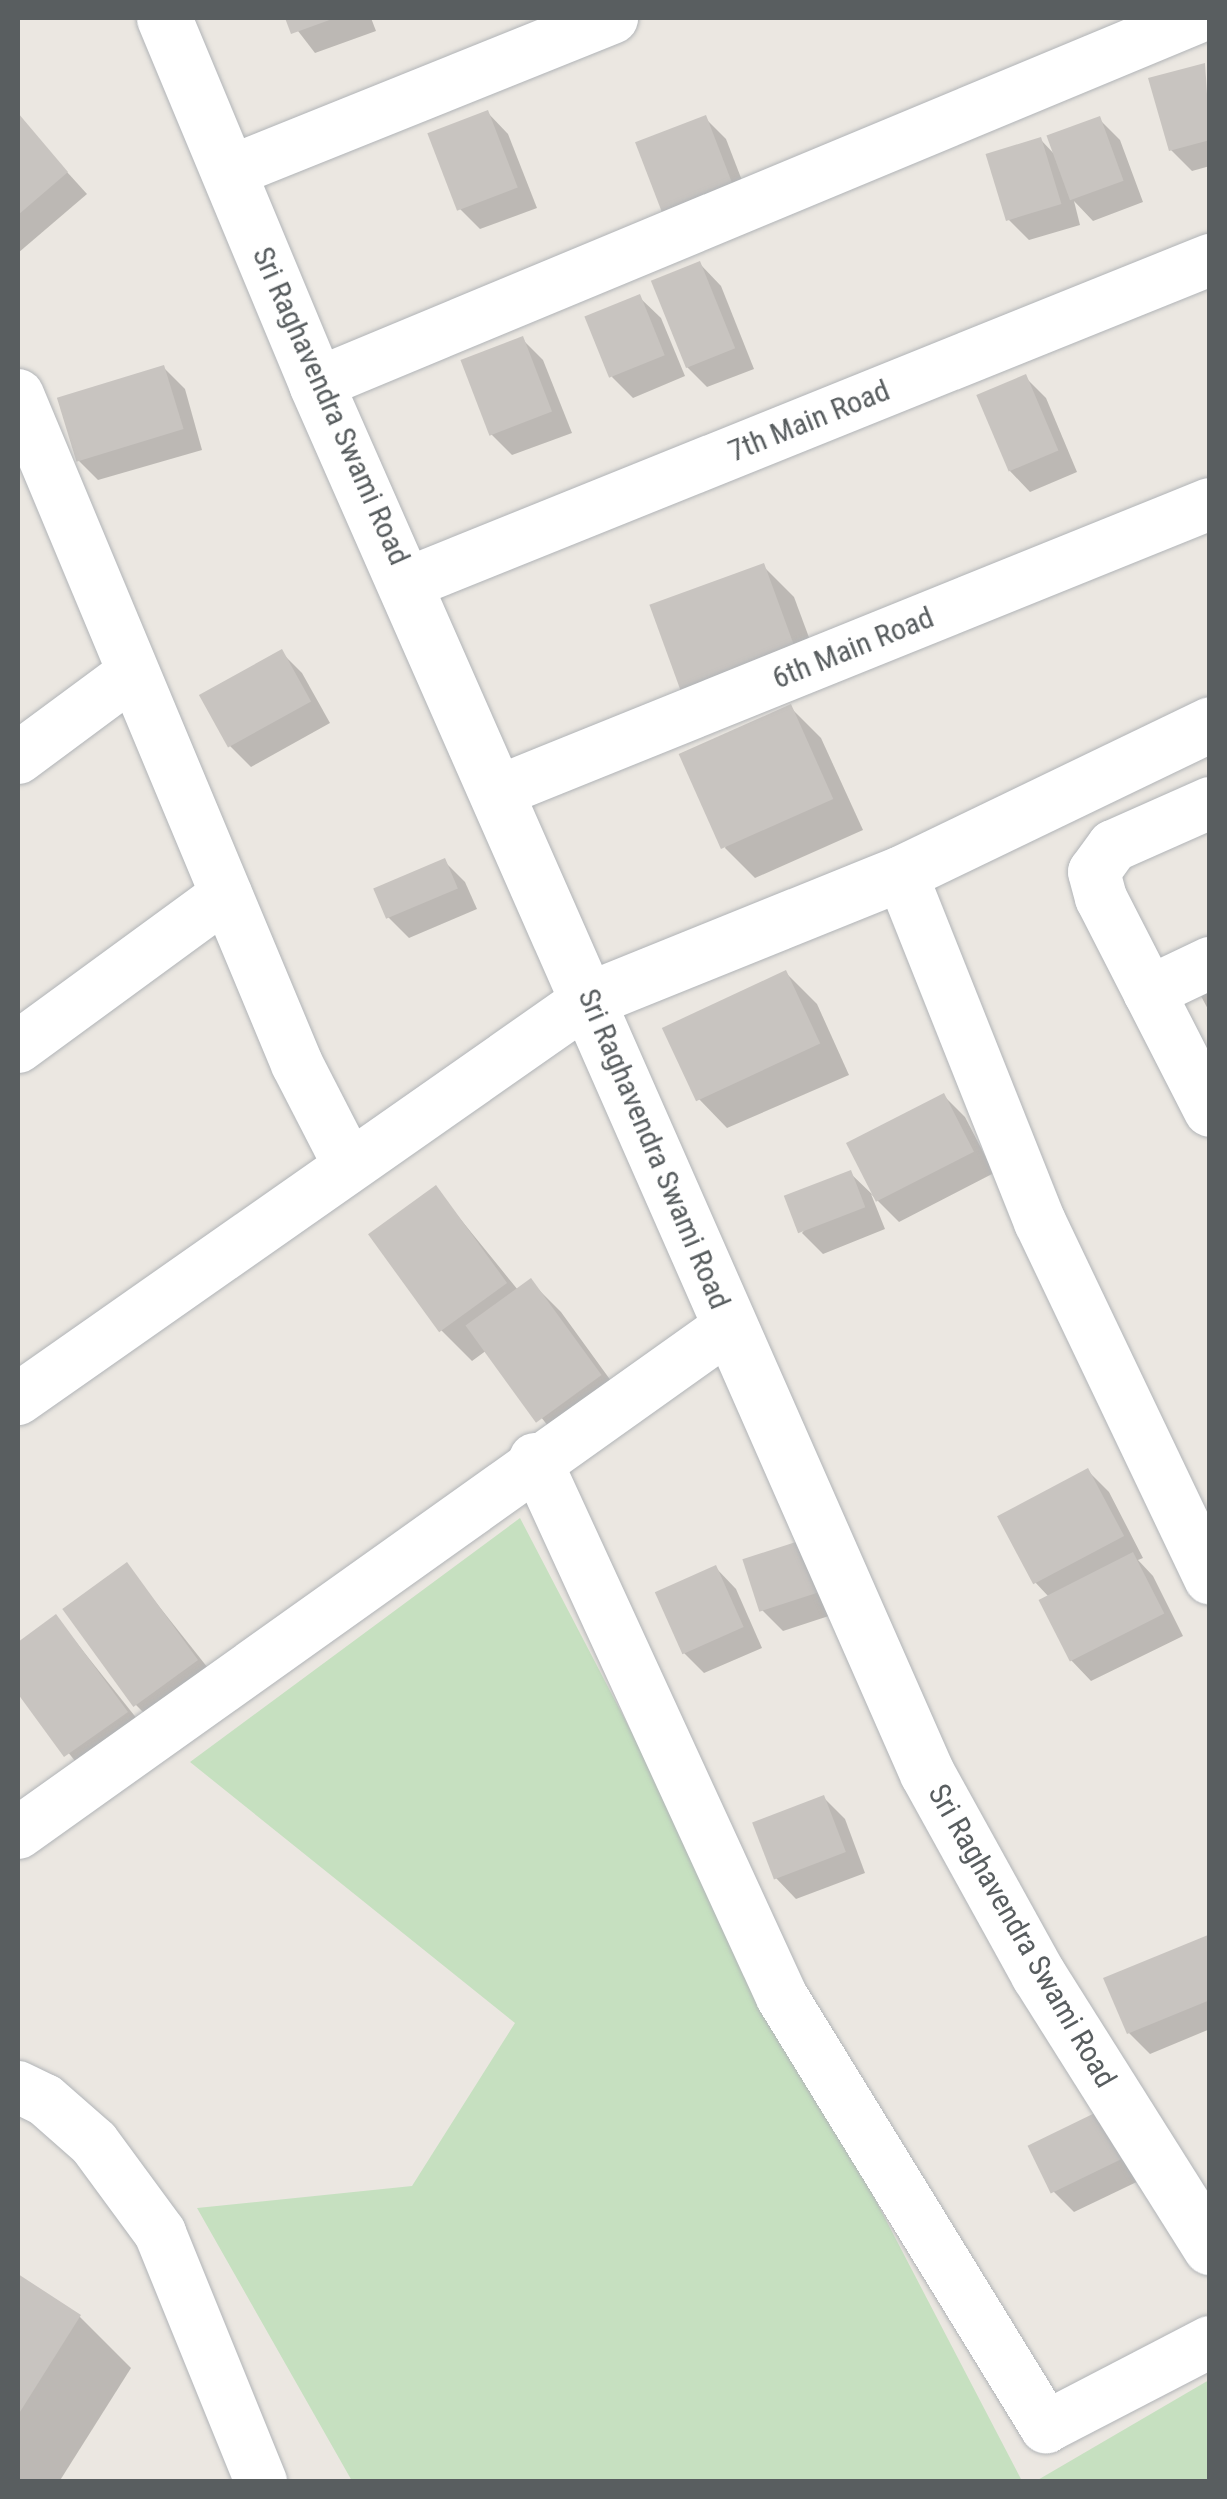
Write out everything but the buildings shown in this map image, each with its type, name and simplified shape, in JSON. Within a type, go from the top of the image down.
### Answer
[{"type":"street","name":"Sri Raghavendra Swami Road","points":[[164,18],[316,384],[408,582],[730,1326],[962,1842],[1210,2247]]},
{"type":"street","points":[[229,172],[612,18]]},
{"type":"street","points":[[316,384],[1196,18]]},
{"type":"street","name":"7th Main Road","points":[[408,582],[1210,260]]},
{"type":"street","points":[[18,394],[32,475],[132,673],[297,1064],[349,1164]]},
{"type":"street","name":"6th Main Road","points":[[497,792],[1210,504]]},
{"type":"street","points":[[18,758],[132,673]]},
{"type":"street","points":[[18,1399],[589,999],[901,872],[1172,740],[1194,810],[1113,846],[1094,872],[1210,1111]]},
{"type":"street","points":[[901,872],[1040,1222],[1210,1579]]},
{"type":"street","points":[[18,1047],[226,895]]},
{"type":"street","points":[[1149,992],[1210,963]]},
{"type":"street","points":[[18,1833],[534,1459],[730,1326]]},
{"type":"street","points":[[534,1459],[782,1998],[1046,2428],[1210,2342]]},
{"type":"street","points":[[18,2087],[44,2100],[94,2142],[160,2233],[261,2482]]},
{"type":"green space","points":[[520,1518],[1022,2481],[352,2481],[197,2208],[412,2186],[515,2023],[190,1762]]},
{"type":"green space","points":[[1209,2380],[1209,2481],[1036,2481]]}]
